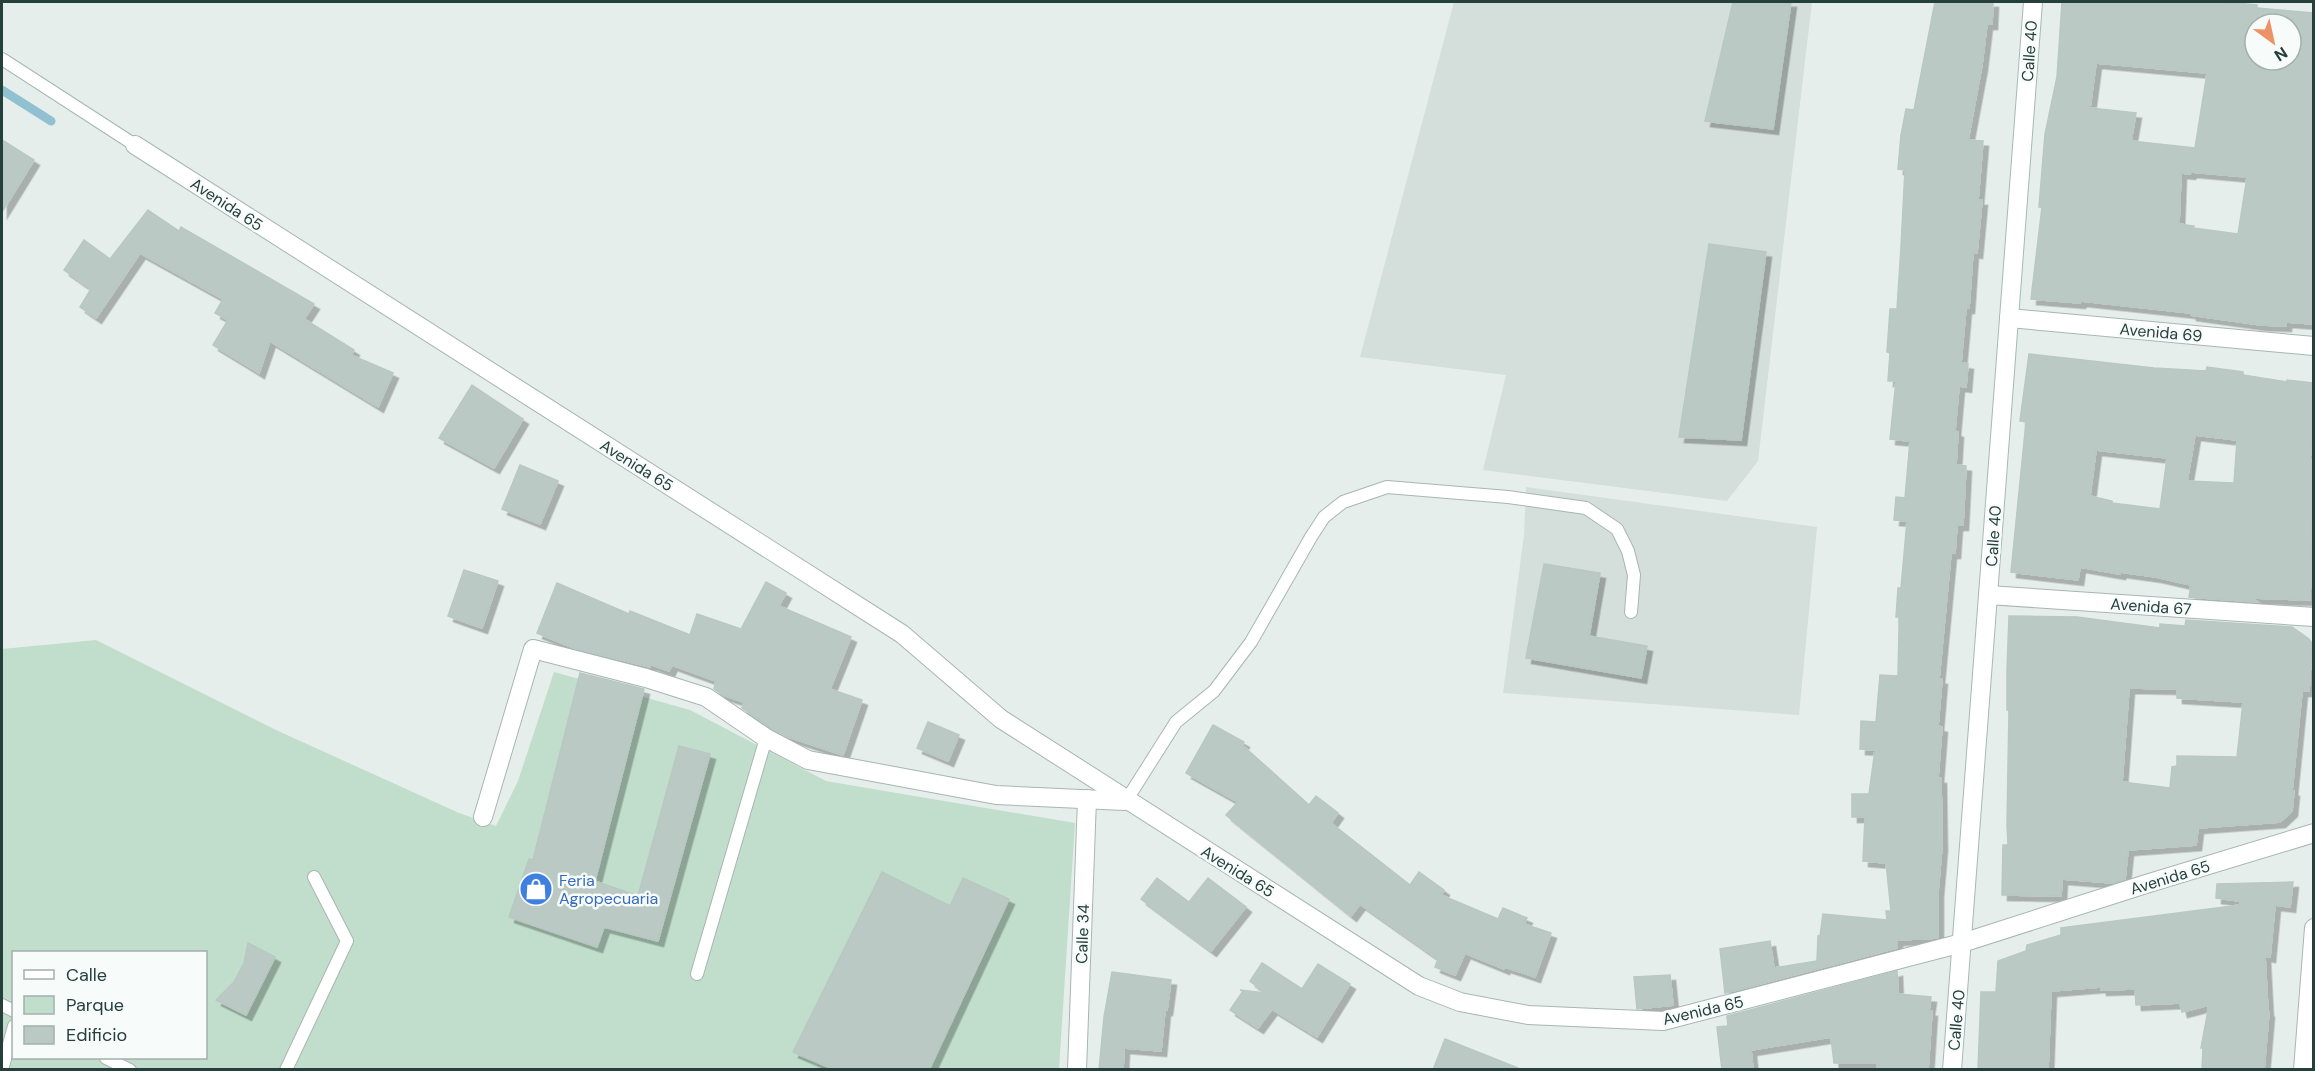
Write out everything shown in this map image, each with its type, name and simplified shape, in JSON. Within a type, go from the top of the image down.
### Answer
[{"type":"street","name":"Calle 40","points":[[1952,1070],[2033,2]]},
{"type":"street","name":"Avenida 65","points":[[135,146],[902,634],[1001,719],[1126,801],[1419,986],[1460,1002],[1528,1015],[1663,1021],[1962,943],[2313,833]]},
{"type":"street","name":"Avenida 69","points":[[2009,318],[2313,346]]},
{"type":"street","name":"Avenida 67","points":[[1988,595],[2313,617]]},
{"type":"street","name":"Avenida 65","points":[[483,817],[533,649],[646,678],[705,698],[766,738],[808,760],[996,795],[1126,801]]},
{"type":"street","name":"Calle 34","points":[[1077,1070],[1087,799]]},
{"type":"street","points":[[2303,1070],[2313,928]]},
{"type":"lane","points":[[2,58],[135,146]]},
{"type":"lane","points":[[1126,801],[1176,722],[1214,690],[1251,642],[1311,537],[1324,517],[1342,502],[1387,487],[1508,497],[1586,508],[1617,529],[1628,551],[1634,575],[1631,612]]},
{"type":"lane","points":[[697,974],[766,738]]},
{"type":"lane","points":[[286,1070],[347,941],[314,877]]},
{"type":"lane","points":[[2,1070],[12,1033]]},
{"type":"lane","points":[[108,1059],[130,1070]]},
{"type":"shaded area","points":[[1454,2],[1812,2],[1758,461],[1727,501],[1483,470],[1506,375],[1360,357]]},
{"type":"shaded area","points":[[1526,487],[1817,527],[1799,715],[1503,693],[1524,535]]},
{"type":"green space","name":"Feria Agropecuaria","points":[[96,640],[276,730],[459,813],[496,826],[518,781],[554,672],[690,710],[826,781],[1075,823],[1059,1069],[2,1070],[2,649]]},
{"type":"building","points":[[1733,2],[1791,2],[1773,129],[1705,121]]},
{"type":"building","points":[[1935,2],[1993,2],[1992,24],[1987,24],[1968,140],[1983,141],[1978,200],[1982,200],[1977,253],[1973,252],[1969,308],[1966,308],[1961,363],[1968,364],[1966,387],[1959,386],[1955,431],[1958,432],[1956,465],[1966,466],[1963,525],[1957,525],[1955,553],[1951,553],[1939,679],[1942,679],[1938,726],[1942,727],[1938,778],[1941,778],[1942,846],[1938,892],[1938,938],[1897,940],[1897,948],[1725,993],[1720,949],[1770,941],[1774,968],[1817,961],[1818,936],[1820,936],[1823,914],[1887,920],[1886,911],[1891,911],[1886,863],[1863,861],[1865,817],[1852,817],[1852,794],[1869,794],[1875,750],[1860,749],[1861,721],[1876,722],[1880,675],[1898,676],[1899,617],[1896,617],[1907,521],[1894,520],[1896,497],[1905,498],[1910,441],[1890,439],[1896,381],[1888,381],[1890,353],[1887,352],[1890,309],[1897,309],[1905,170],[1898,169],[1901,135],[1906,109],[1914,110]]},
{"type":"building","points":[[2062,2],[2224,2],[2302,12],[2243,12],[2243,72],[2303,72],[2303,12],[2313,13],[2313,324],[2286,322],[2286,326],[2261,325],[2191,315],[2191,313],[2081,301],[2080,303],[2031,299],[2042,207],[2039,207],[2045,134],[2057,77]],"holes":[[[2096,63],[2207,73],[2195,148],[2131,141],[2136,113],[2090,108]],[[2191,172],[2247,177],[2238,234],[2179,224],[2181,173],[2190,174]]]},
{"type":"building","points":[[2,140],[34,160],[2,212]]},
{"type":"building","points":[[148,210],[179,231],[181,227],[314,304],[304,319],[354,350],[351,355],[393,373],[378,407],[270,341],[259,373],[213,345],[228,320],[215,313],[223,299],[140,253],[96,318],[80,307],[91,289],[64,270],[84,240],[110,259]]},
{"type":"building","points":[[1709,244],[1766,252],[1741,440],[1679,437]]},
{"type":"building","points":[[2029,354],[2154,368],[2206,371],[2207,367],[2287,382],[2287,380],[2313,383],[2313,433],[2310,459],[2313,460],[2313,486],[2310,600],[2252,598],[2258,602],[2189,597],[2191,585],[2156,577],[2080,567],[2078,580],[2011,572],[2026,422],[2020,421]],"holes":[[[2195,435],[2237,440],[2234,483],[2187,481]],[[2096,450],[2167,458],[2160,509],[2112,503],[2112,501],[2090,496]]]},
{"type":"building","points":[[472,385],[523,419],[494,468],[439,438]]},
{"type":"building","points":[[520,465],[558,481],[540,524],[502,509]]},
{"type":"building","points":[[1544,564],[1600,573],[1589,636],[1647,646],[1641,678],[1526,658]]},
{"type":"building","points":[[464,570],[498,581],[482,628],[448,616]]},
{"type":"building","points":[[766,582],[786,593],[779,606],[851,637],[830,689],[862,700],[843,755],[786,736],[772,728],[742,708],[744,702],[723,695],[714,689],[716,681],[672,665],[669,671],[650,664],[650,667],[574,648],[537,633],[557,583],[629,614],[630,611],[690,635],[697,614],[741,629]]},
{"type":"building","points":[[2009,616],[2077,617],[2160,628],[2160,624],[2185,626],[2186,620],[2292,627],[2309,639],[2312,644],[2309,691],[2302,691],[2292,811],[2280,822],[2198,828],[2196,845],[2128,850],[2125,879],[2113,883],[2062,879],[2061,896],[2002,895],[2003,845],[2008,845]],"holes":[[[2129,688],[2177,689],[2177,698],[2243,702],[2237,757],[2177,756],[2177,766],[2172,767],[2170,788],[2122,782]]]},
{"type":"building","points":[[580,673],[644,689],[595,881],[638,896],[679,746],[710,754],[658,941],[604,927],[597,947],[509,917],[529,859],[533,860]]},
{"type":"building","points":[[928,722],[959,735],[948,761],[917,748]]},
{"type":"building","points":[[1213,725],[1244,742],[1242,745],[1309,805],[1316,796],[1338,813],[1331,823],[1410,885],[1419,872],[1444,890],[1441,895],[1498,919],[1503,908],[1527,918],[1524,924],[1551,933],[1535,977],[1505,967],[1504,969],[1465,953],[1455,975],[1435,967],[1438,959],[1360,904],[1351,916],[1226,815],[1238,802],[1186,773]]},
{"type":"building","points":[[882,872],[950,906],[963,878],[1009,899],[929,1070],[835,1070],[793,1052]]},
{"type":"building","points":[[1157,878],[1189,902],[1208,878],[1246,907],[1211,951],[1141,899]]},
{"type":"building","points":[[2293,882],[2290,907],[2275,905],[2270,957],[2265,956],[2269,1012],[2264,1070],[2202,1070],[2203,1048],[2201,1048],[2209,1005],[2182,1012],[2180,1003],[2136,1005],[2135,989],[2101,990],[2101,987],[2051,991],[2048,1070],[1978,1069],[1981,992],[1996,992],[1998,961],[2026,951],[2027,945],[2061,935],[2061,928],[2240,905],[2240,901],[2216,898],[2217,884]]},
{"type":"building","points":[[248,943],[275,957],[246,1015],[216,1000],[234,982],[244,963]]},
{"type":"building","points":[[1262,963],[1302,989],[1318,964],[1350,984],[1317,1037],[1272,1009],[1258,1028],[1230,1010],[1243,991],[1240,990],[1265,993],[1250,981]]},
{"type":"building","points":[[1897,971],[1898,994],[1931,997],[1928,1070],[1877,1070],[1877,1063],[1834,1063],[1831,1037],[1751,1050],[1753,1070],[1722,1070],[1717,1027],[1728,1026],[1727,1016]]},
{"type":"building","points":[[1112,972],[1171,980],[1161,1051],[1124,1048],[1123,1070],[1099,1070],[1104,1017]]},
{"type":"building","points":[[1670,975],[1673,1005],[1637,1009],[1634,977]]},
{"type":"building","points":[[1445,1039],[1518,1068],[1518,1070],[1433,1070]]},
{"type":"waterway","points":[[2,90],[51,121]]},
{"type":"place","name":"Feria Agropecuaria","points":[[536,889]]}]
